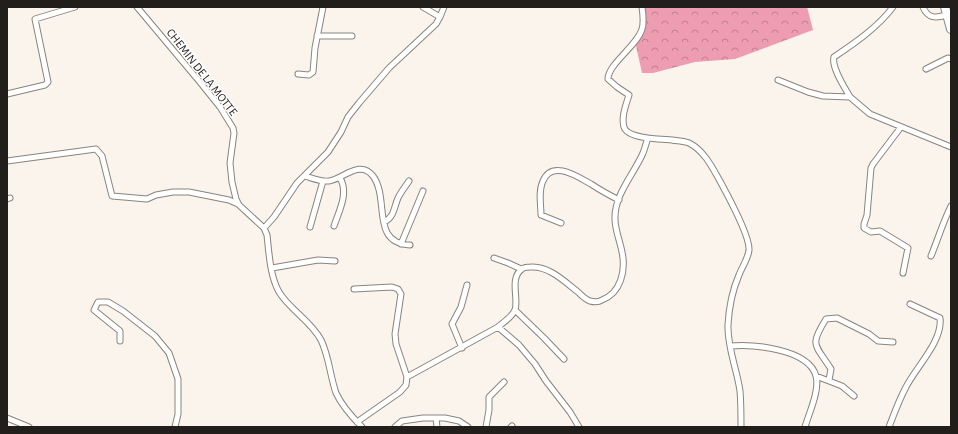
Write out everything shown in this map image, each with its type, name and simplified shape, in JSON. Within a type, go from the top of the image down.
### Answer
[{"type":"main road","points":[[946,11],[951,29]]},
{"type":"street","points":[[7,94],[45,85],[48,82],[35,19],[75,7]]},
{"type":"street","name":"CHEMIN DE LA MOTTE","points":[[137,7],[200,81],[220,107],[233,128],[234,133],[230,163],[236,199],[239,205],[264,228]]},
{"type":"street","points":[[298,74],[309,75],[313,72],[317,36],[323,7]]},
{"type":"street","points":[[423,7],[440,17]]},
{"type":"street","points":[[362,427],[343,405],[336,393],[321,340],[314,330],[279,292],[275,282],[267,235],[264,228],[305,176],[328,152],[341,132],[348,117],[389,68],[436,24],[444,7]]},
{"type":"street","points":[[642,7],[642,29],[634,43],[611,70],[608,79],[616,87],[629,95],[623,121],[626,131],[630,134],[648,138],[688,142],[700,151],[711,164],[728,196],[747,238],[749,251],[731,295],[728,326],[730,346],[740,391],[741,427]]},
{"type":"street","points":[[893,7],[888,14],[865,34],[834,57],[834,67],[850,97],[870,114],[951,147]]},
{"type":"street","points":[[923,7],[930,16],[936,18],[946,11]]},
{"type":"street","points":[[317,36],[352,36]]},
{"type":"street","points":[[926,69],[948,58],[951,58]]},
{"type":"street","points":[[778,80],[808,92],[823,96],[850,97]]},
{"type":"street","points":[[901,127],[871,168],[867,215],[864,228],[871,232],[880,231],[908,248],[903,273]]},
{"type":"street","points":[[407,377],[462,348],[478,337],[498,327],[508,319],[515,310],[514,290],[517,276],[521,269],[536,267],[549,271],[590,301],[599,302],[609,298],[616,291],[624,266],[623,253],[615,220],[615,209],[618,200],[644,152],[648,138]]},
{"type":"street","points":[[7,161],[96,149],[102,156],[112,196],[147,199],[162,194],[189,192],[229,200],[239,205]]},
{"type":"street","points":[[305,176],[327,181],[340,178],[356,170],[366,170],[373,175],[378,184],[386,232],[391,240],[401,244],[410,245]]},
{"type":"street","points":[[561,223],[541,215],[540,193],[543,181],[548,174],[558,170],[568,172],[618,200]]},
{"type":"street","points":[[334,226],[344,197],[344,184],[340,178]]},
{"type":"street","points":[[310,227],[323,181]]},
{"type":"street","points":[[384,222],[392,216],[399,197],[409,181]]},
{"type":"street","points":[[401,244],[423,191]]},
{"type":"street","points":[[931,256],[939,238],[945,217],[951,206]]},
{"type":"street","points":[[494,258],[508,262],[521,269]]},
{"type":"street","points":[[272,268],[318,260],[336,262]]},
{"type":"street","points":[[462,348],[452,324],[461,307],[467,285]]},
{"type":"street","points":[[354,289],[392,287],[398,289],[401,294],[394,334],[407,377],[406,385],[400,392],[357,422]]},
{"type":"street","points":[[120,341],[120,331],[94,310],[98,302],[108,302],[123,311],[155,336],[170,353],[178,379],[178,414],[175,427]]},
{"type":"street","points":[[889,427],[906,386],[919,368],[936,338],[941,324],[940,318],[910,304]]},
{"type":"street","points":[[515,310],[564,359]]},
{"type":"street","points":[[829,380],[831,369],[819,351],[815,340],[826,319],[837,318],[869,334],[878,341],[892,342]]},
{"type":"street","points":[[498,327],[519,345],[535,364],[546,381],[554,389],[579,427]]},
{"type":"street","points":[[730,346],[741,345],[766,347],[791,353],[811,366],[816,376],[816,392],[806,427]]},
{"type":"street","points":[[816,376],[842,386],[854,396]]},
{"type":"street","points":[[486,427],[489,410],[489,397],[504,382]]},
{"type":"street","points":[[7,418],[29,427]]},
{"type":"street","points":[[395,427],[402,421],[423,418],[459,421],[468,427]]},
{"type":"street","points":[[436,418],[437,427]]},
{"type":"green space","points":[[644,7],[807,7],[813,30],[735,59],[695,62],[653,73],[642,73],[636,46],[646,26]]}]
